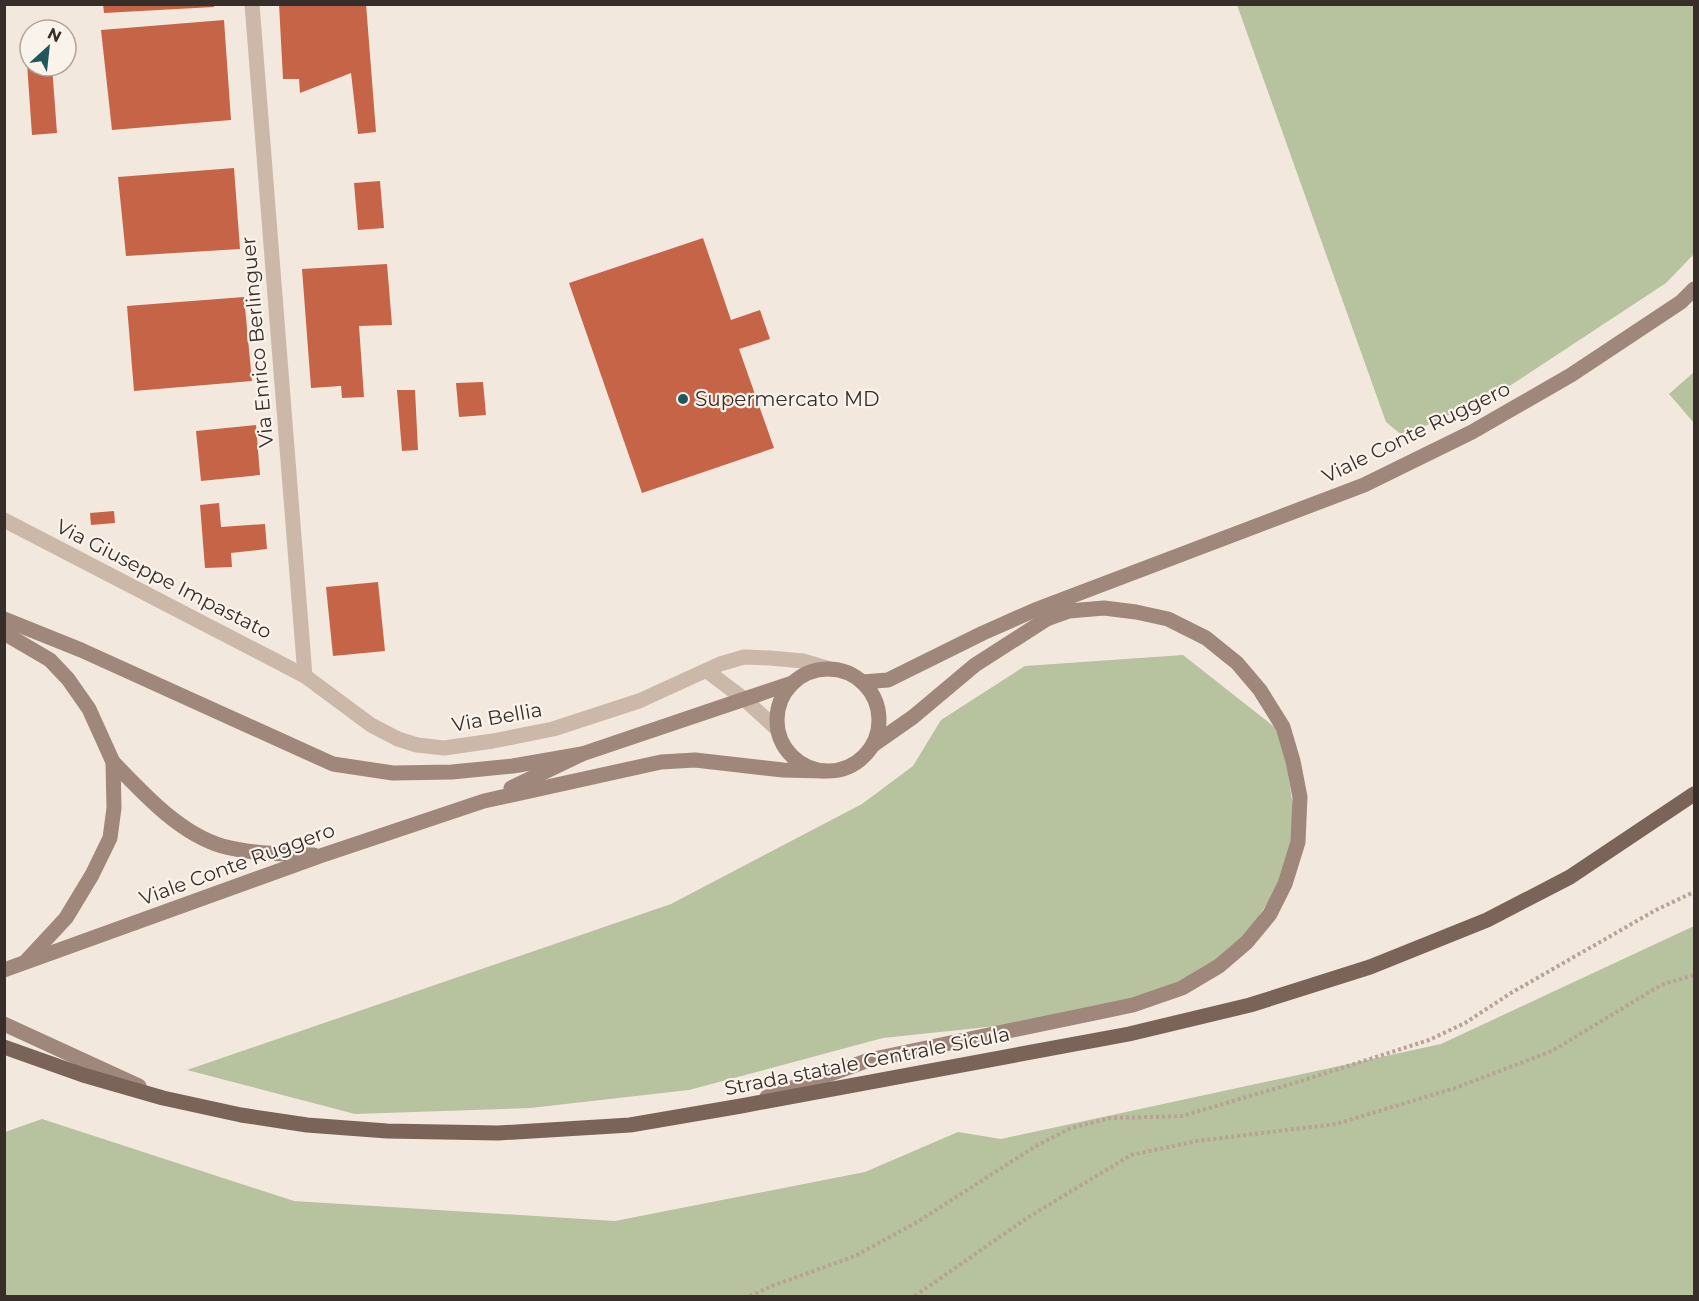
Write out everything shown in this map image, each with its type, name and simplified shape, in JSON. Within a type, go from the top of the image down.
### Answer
[{"type":"main road","name":"Viale Conte Ruggero","points":[[1101,585],[1364,485],[1472,432],[1571,375],[1682,302],[1695,289]]},
{"type":"main road","points":[[484,801],[661,762],[694,760],[783,770],[839,770],[864,757],[873,745],[913,717],[975,665],[1101,585]]},
{"type":"main road","points":[[862,682],[888,680],[1025,614],[1101,585]]},
{"type":"main road","points":[[741,1106],[869,1060],[1133,1005],[1182,988],[1219,966],[1247,942],[1270,914],[1285,884],[1298,842],[1300,797],[1283,727],[1260,690],[1237,663],[1206,638],[1168,620],[1136,612],[1104,608],[1070,611],[1044,620]]},
{"type":"main road","points":[[4,619],[81,650],[333,764],[393,773],[452,772],[513,766],[582,754]]},
{"type":"main road","points":[[4,633],[50,660],[68,679],[89,709],[113,762],[156,806],[197,834],[221,845],[256,852],[320,856]]},
{"type":"main road","points":[[824,771],[808,767],[794,758],[783,745],[777,729],[777,712],[782,696],[792,683],[803,675],[816,670],[830,669],[847,672],[862,682],[873,695],[878,712],[878,729],[873,745]]},
{"type":"main road","points":[[484,801],[582,754],[792,683]]},
{"type":"main road","points":[[24,963],[66,918],[92,875],[110,838],[114,808],[113,762]]},
{"type":"main road","name":"Strada statale Centrale Sicula","points":[[4,1047],[83,1075],[163,1098],[241,1115],[308,1125],[387,1131],[498,1133],[630,1125],[1129,1034],[1250,1005],[1370,967],[1487,920],[1570,877],[1695,794]]},
{"type":"main road","name":"Viale Conte Ruggero","points":[[4,969],[320,856],[484,801]]},
{"type":"main road","points":[[4,1024],[163,1098]]},
{"type":"street","name":"Via Enrico Berlinguer","points":[[252,4],[305,676]]},
{"type":"street","name":"Via Giuseppe Impastato","points":[[4,520],[305,676]]},
{"type":"street","name":"Via Bellia","points":[[305,676],[371,725],[398,739],[417,745],[444,748],[553,729],[639,701],[720,664],[744,657],[803,661],[830,669]]},
{"type":"street","points":[[707,670],[777,729]]},
{"type":"path","points":[[750,1296],[855,1256],[919,1221],[1034,1147],[1071,1128],[1110,1118],[1182,1116],[1429,1040],[1466,1023],[1511,993],[1656,910],[1695,892]]},
{"type":"path","points":[[915,1296],[1027,1218],[1131,1155],[1197,1141],[1336,1124],[1455,1088],[1552,1051],[1661,985],[1695,975]]},
{"type":"green space","points":[[1237,5],[1694,5],[1694,254],[1666,283],[1502,391],[1403,436],[1386,422]]},
{"type":"green space","points":[[1694,372],[1694,423],[1669,394]]},
{"type":"green space","points":[[1183,655],[1282,733],[1300,854],[1223,970],[1121,1013],[883,1038],[689,1090],[530,1108],[355,1114],[187,1070],[671,904],[862,804],[913,766],[941,720],[1025,666]]},
{"type":"green space","points":[[1694,926],[1694,1296],[5,1296],[5,1132],[42,1119],[294,1201],[615,1221],[865,1172],[958,1132],[1001,1139],[1441,1044]]},
{"type":"building","points":[[103,4],[214,4],[214,7],[104,13]]},
{"type":"building","points":[[279,4],[366,4],[376,132],[358,134],[351,73],[300,93],[299,79],[283,79]]},
{"type":"building","points":[[224,20],[231,120],[112,130],[101,30]]},
{"type":"building","points":[[28,78],[53,78],[57,133],[32,135]]},
{"type":"building","points":[[234,168],[240,249],[126,256],[118,177]]},
{"type":"building","points":[[380,181],[384,228],[358,230],[354,183]]},
{"type":"building","name":"Supermercato MD","points":[[703,238],[731,320],[760,310],[770,339],[739,349],[774,448],[642,493],[569,283]]},
{"type":"building","points":[[387,264],[392,325],[359,326],[364,397],[342,398],[341,386],[311,388],[302,269]]},
{"type":"building","points":[[244,297],[252,381],[134,391],[127,306]]},
{"type":"building","points":[[483,382],[486,415],[459,417],[456,383]]},
{"type":"building","points":[[397,390],[415,390],[418,450],[402,451]]},
{"type":"building","points":[[256,425],[260,475],[201,481],[196,431]]},
{"type":"building","points":[[219,503],[221,527],[265,524],[267,549],[231,553],[232,567],[205,568],[200,505]]},
{"type":"building","points":[[114,511],[115,523],[91,525],[90,513]]},
{"type":"building","points":[[378,582],[385,651],[333,656],[326,587]]},
{"type":"place","name":"Supermercato MD","points":[[683,399]]}]
